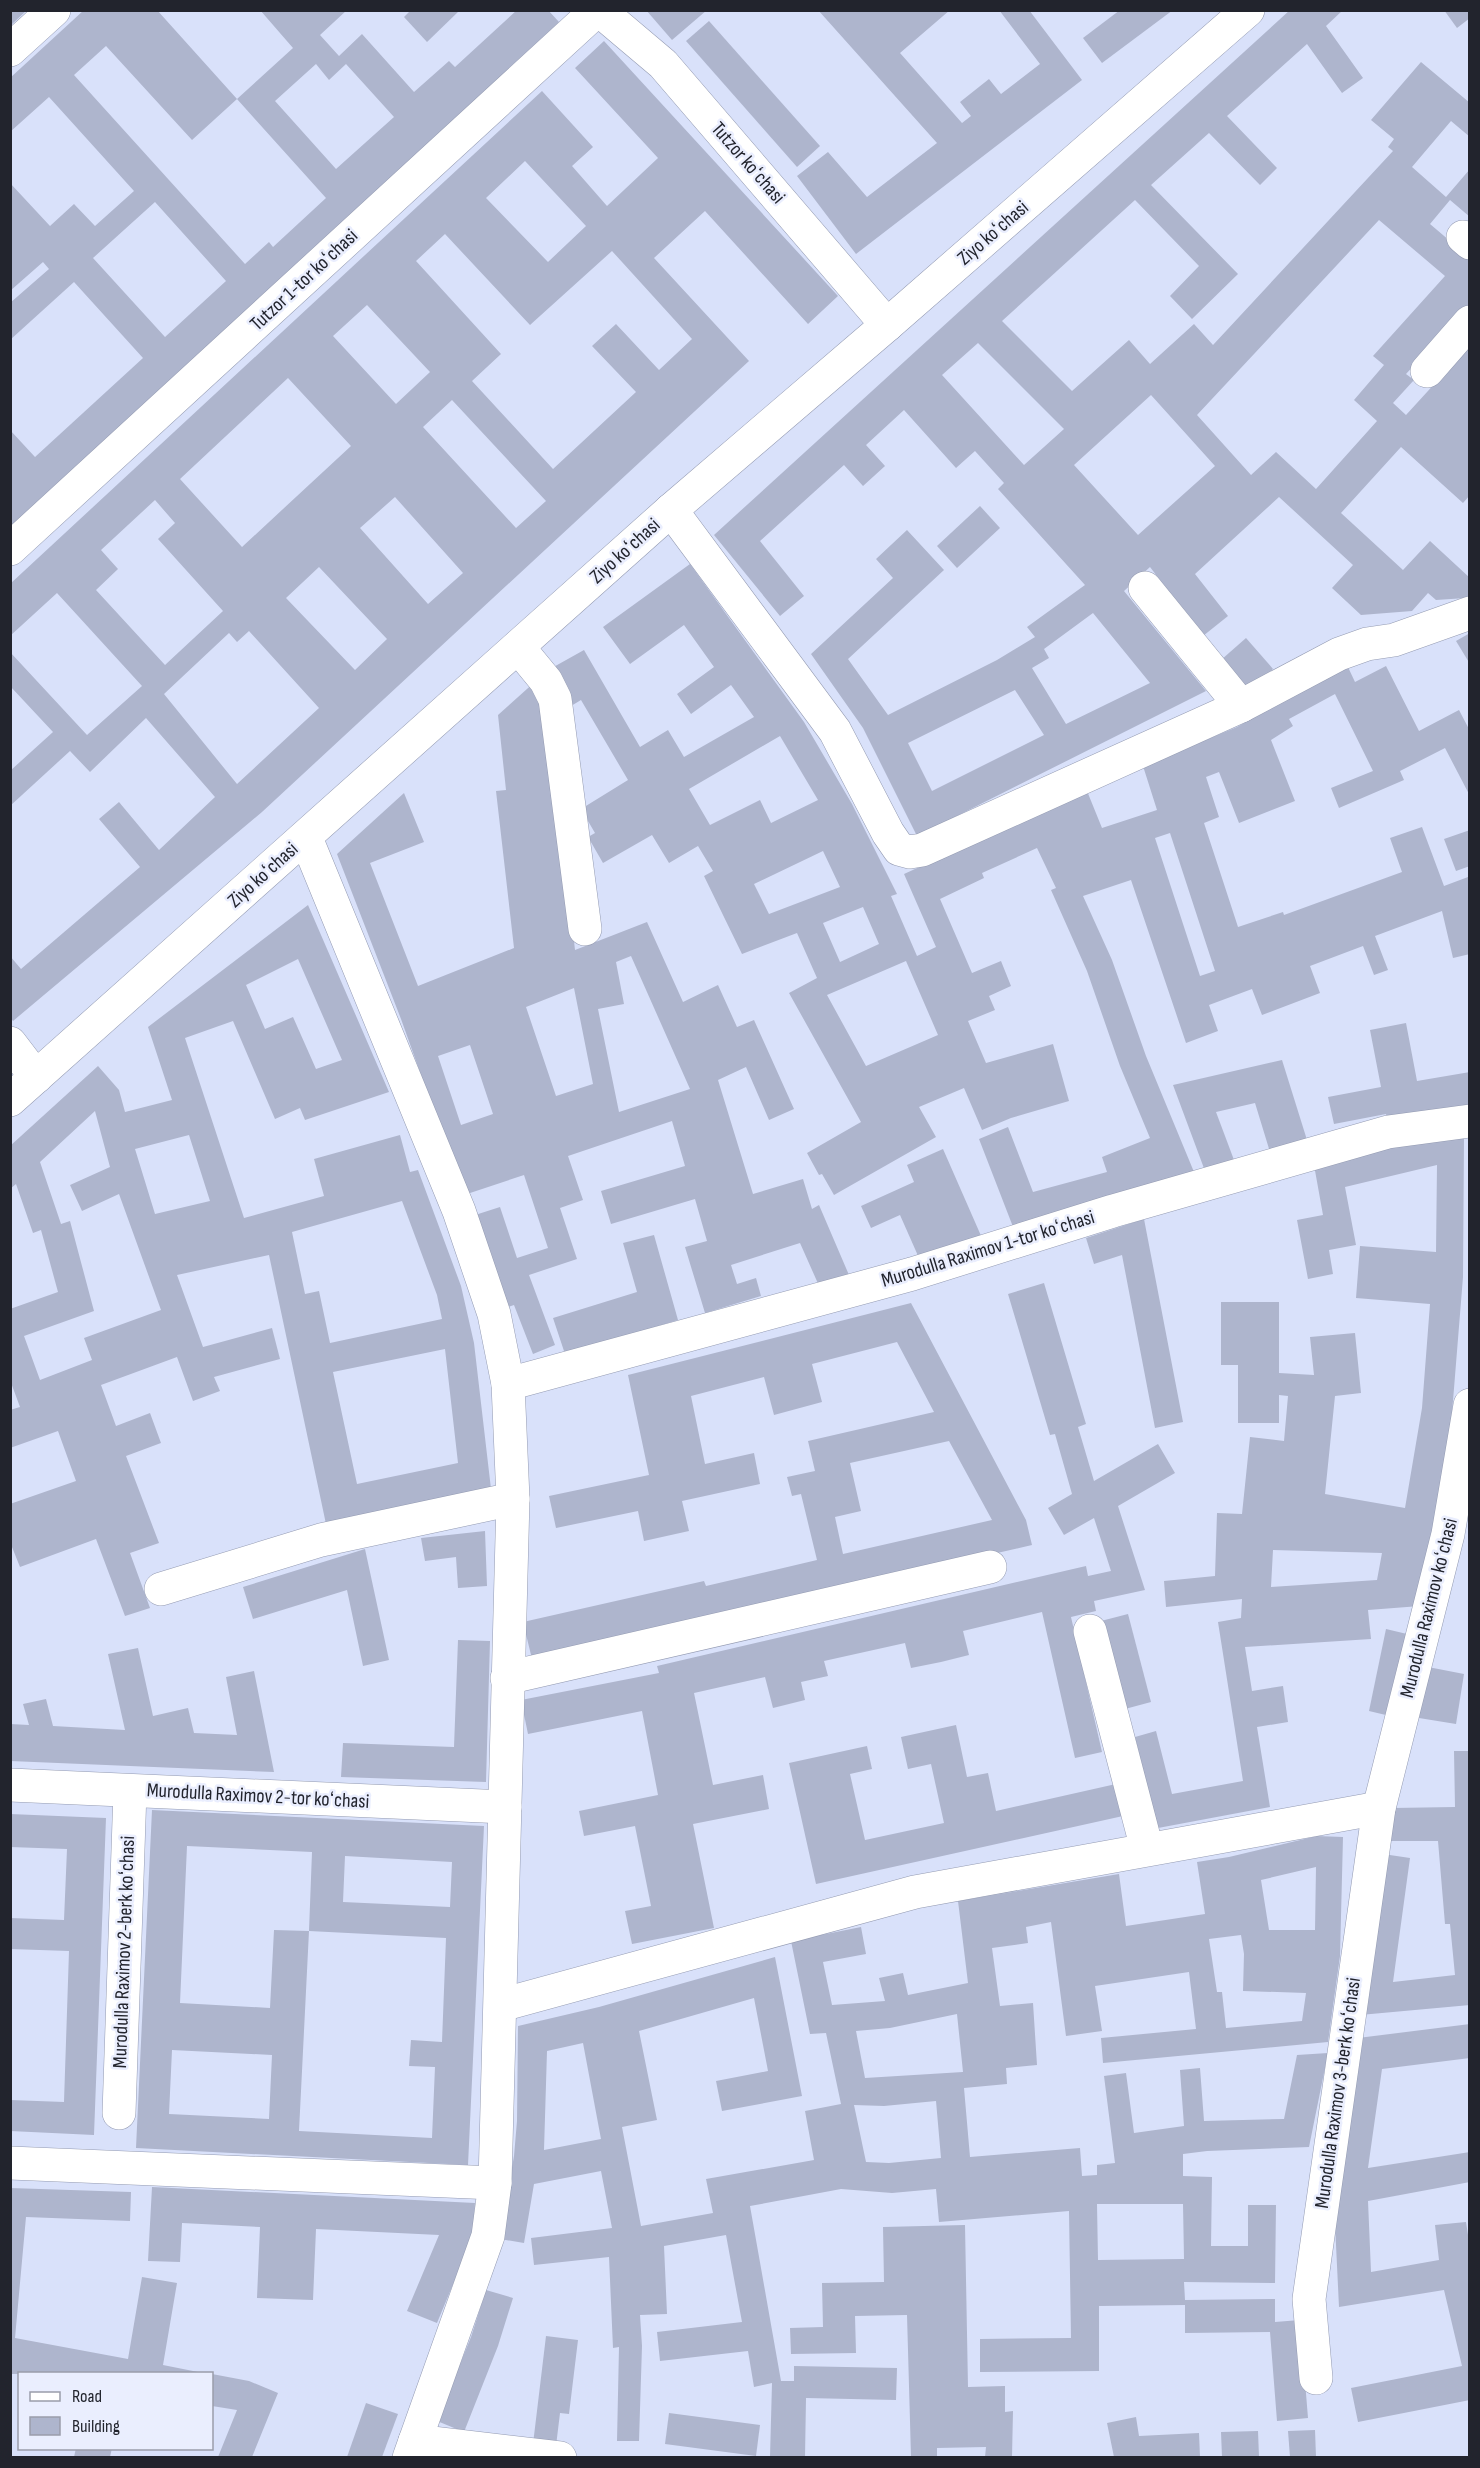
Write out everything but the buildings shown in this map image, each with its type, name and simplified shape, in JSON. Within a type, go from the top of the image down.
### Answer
[{"type":"street","points":[[10,50],[54,10]]},
{"type":"street","name":"Tutzor koʻchasi","points":[[598,10],[663,64],[887,325]]},
{"type":"street","name":"Tutzor 1-tor koʻchasi","points":[[10,549],[598,10]]},
{"type":"street","name":"Ziyo koʻchasi","points":[[10,1101],[671,510],[1248,10]]},
{"type":"street","points":[[1427,371],[1470,322]]},
{"type":"street","points":[[671,510],[835,731],[888,833],[899,849],[910,852],[922,849],[1241,706],[1339,654],[1368,644],[1394,640],[1470,614]]},
{"type":"street","points":[[1145,588],[1241,706]]},
{"type":"street","points":[[518,647],[546,681],[555,699],[585,929]]},
{"type":"street","points":[[306,838],[459,1211],[494,1314],[508,1384],[513,1499],[495,2182],[488,2236],[412,2449],[560,2457]]},
{"type":"street","points":[[10,1043],[36,1077]]},
{"type":"street","name":"Murodulla Raximov 1-tor koʻchasi","points":[[508,1384],[912,1274],[1113,1211],[1389,1132],[1470,1121]]},
{"type":"street","name":"Murodulla Raximov koʻchasi","points":[[1379,1808],[1459,1532],[1470,1405]]},
{"type":"street","points":[[161,1589],[321,1540],[513,1499]]},
{"type":"street","points":[[507,1678],[990,1567]]},
{"type":"street","points":[[1090,1631],[1147,1850]]},
{"type":"street","name":"Murodulla Raximov 2-tor koʻchasi","points":[[10,1785],[505,1807]]},
{"type":"street","name":"Murodulla Raximov 2-berk koʻchasi","points":[[119,2113],[130,1791]]},
{"type":"street","points":[[501,2005],[915,1892],[1379,1808]]},
{"type":"street","name":"Murodulla Raximov 3-berk koʻchasi","points":[[1316,2378],[1309,2299],[1379,1808]]},
{"type":"street","points":[[10,2163],[495,2182]]}]
